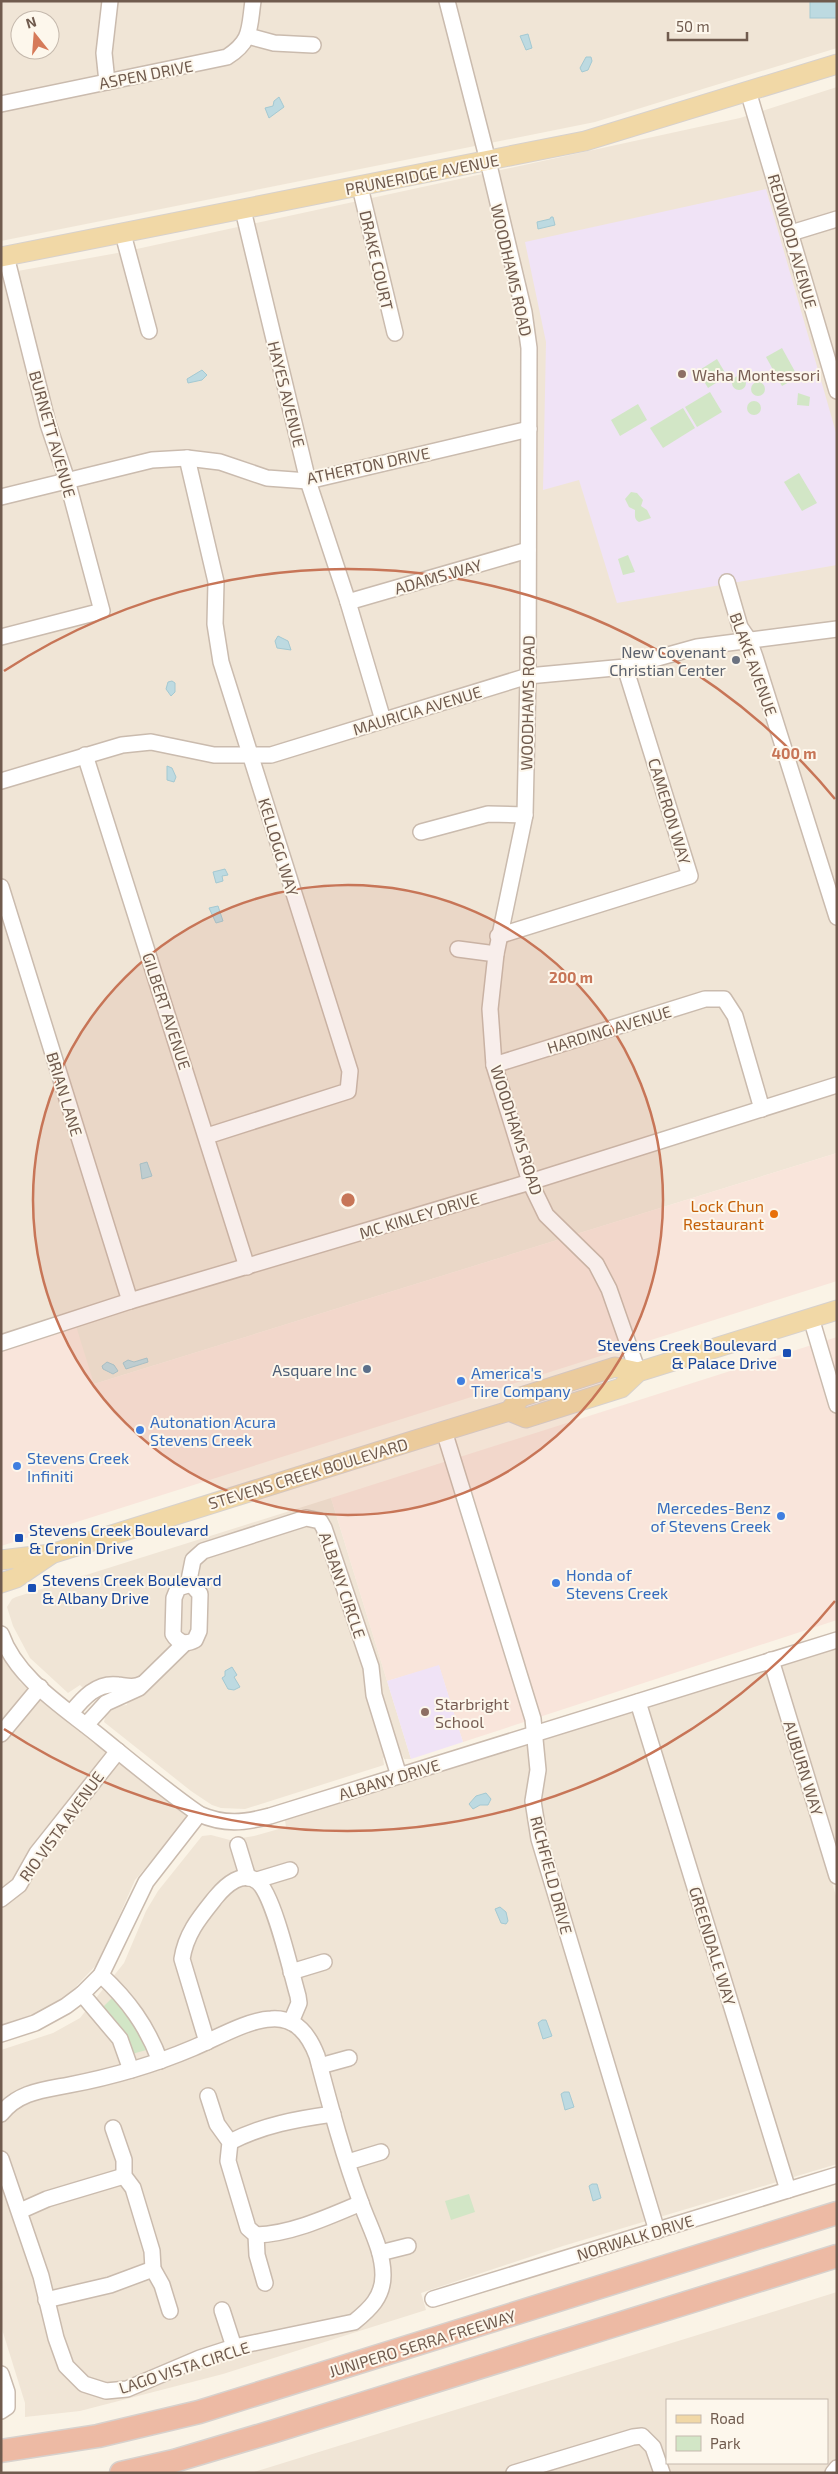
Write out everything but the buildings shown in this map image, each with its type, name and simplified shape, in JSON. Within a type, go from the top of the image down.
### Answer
[{"type":"highway","name":"JUNIPERO SERRA FREEWAY","points":[[1,2451],[98,2436],[199,2412],[837,2213]]},
{"type":"highway","points":[[121,2473],[174,2461],[275,2431],[837,2256]]},
{"type":"main road","name":"PRUNERIDGE AVENUE","points":[[4,256],[123,234],[585,141],[837,64]]},
{"type":"main road","name":"STEVENS CREEK BOULEVARD","points":[[1,1560],[50,1554],[509,1410],[526,1418],[621,1388],[638,1372],[837,1310]]},
{"type":"main road","name":"STEVENS CREEK BOULEVARD","points":[[1,1583],[16,1578],[50,1554]]},
{"type":"street","points":[[107,82],[104,53],[110,1]]},
{"type":"street","points":[[253,1],[248,36],[274,43],[313,44]]},
{"type":"street","name":"WOODHAMS ROAD","points":[[447,1],[524,312],[529,348],[528,676],[525,815],[498,936],[490,1009],[494,1064],[530,1182],[546,1215],[596,1264],[609,1288],[638,1372]]},
{"type":"street","name":"ASPEN DRIVE","points":[[1,104],[227,57],[241,48],[248,36]]},
{"type":"street","name":"REDWOOD AVENUE","points":[[748,91],[837,391]]},
{"type":"street","name":"DRAKE COURT","points":[[360,187],[395,333]]},
{"type":"street","name":"HAYES AVENUE","points":[[242,210],[308,481],[348,602],[383,720]]},
{"type":"street","points":[[791,233],[837,219]]},
{"type":"street","points":[[123,234],[149,331]]},
{"type":"street","name":"BURNETT AVENUE","points":[[1,637],[102,611],[67,480],[48,424],[4,256]]},
{"type":"street","name":"ATHERTON DRIVE","points":[[1,497],[152,460],[187,458],[220,462],[266,478],[308,481],[529,429]]},
{"type":"street","name":"KELLOGG WAY","points":[[187,458],[216,582],[215,624],[221,662],[350,1071],[348,1091],[207,1136]]},
{"type":"street","name":"ADAMS WAY","points":[[348,602],[528,550]]},
{"type":"street","name":"BLAKE AVENUE","points":[[727,582],[740,627],[749,640],[837,917]]},
{"type":"street","name":"MAURICIA AVENUE","points":[[1,781],[122,744],[151,742],[214,755],[271,756],[528,676],[625,667],[697,646],[837,630]]},
{"type":"street","name":"CAMERON WAY","points":[[498,936],[690,876],[625,667]]},
{"type":"street","name":"GILBERT AVENUE","points":[[85,755],[247,1267]]},
{"type":"street","points":[[421,832],[488,814],[525,815]]},
{"type":"street","name":"BRIAN LANE","points":[[1,887],[130,1302]]},
{"type":"street","points":[[458,949],[496,954]]},
{"type":"street","name":"HARDING AVENUE","points":[[494,1064],[705,998],[724,999],[735,1016],[762,1109]]},
{"type":"street","name":"MC KINLEY DRIVE","points":[[1,1343],[130,1302],[530,1182],[837,1085]]},
{"type":"street","points":[[811,1318],[837,1405]]},
{"type":"street","name":"RICHFIELD DRIVE","points":[[444,1431],[533,1719],[538,1770],[533,1802],[539,1839],[657,2231]]},
{"type":"street","name":"ALBANY CIRCLE","points":[[185,1643],[176,1639],[173,1634],[174,1598],[178,1588],[188,1585],[194,1560],[203,1550],[306,1518],[311,1517],[320,1522],[324,1528],[341,1583],[351,1602],[371,1667],[374,1695],[399,1776]]},
{"type":"street","points":[[71,1713],[88,1694],[106,1685],[118,1691],[133,1692],[185,1643],[195,1640],[199,1631],[200,1594],[197,1589],[188,1585]]},
{"type":"street","name":"ALBANY DRIVE","points":[[1,1634],[20,1668],[40,1687],[199,1814],[216,1821],[250,1821],[534,1735],[837,1640]]},
{"type":"street","name":"AUBURN WAY","points":[[771,1660],[837,1876]]},
{"type":"street","points":[[1,1734],[40,1687]]},
{"type":"street","points":[[86,1724],[118,1691]]},
{"type":"street","name":"GREENDALE WAY","points":[[638,1702],[788,2190]]},
{"type":"street","name":"RIO VISTA AVENUE","points":[[1,1900],[19,1885],[37,1853],[118,1751]]},
{"type":"street","points":[[1,2034],[35,2023],[66,2006],[82,1994],[101,1975],[146,1882],[199,1814]]},
{"type":"street","points":[[2,2113],[9,2104],[21,2096],[131,2070],[160,2061],[271,2018],[292,2022],[299,2003],[269,1898],[252,1879],[238,1845]]},
{"type":"street","points":[[207,2042],[182,1959],[184,1945],[191,1928],[224,1887],[234,1880],[252,1879],[290,1870]]},
{"type":"street","points":[[291,1972],[324,1962]]},
{"type":"street","points":[[101,1975],[121,1994],[140,2017],[160,2061]]},
{"type":"street","points":[[82,1994],[120,2039],[131,2070]]},
{"type":"street","name":"LAGO VISTA CIRCLE","points":[[1,2159],[20,2211],[56,2338],[66,2366],[84,2384],[106,2391],[127,2389],[200,2358],[234,2347],[354,2322],[369,2310],[379,2297],[384,2277],[380,2253],[361,2203],[311,2040],[292,2022]]},
{"type":"street","points":[[320,2066],[348,2058]]},
{"type":"street","points":[[208,2096],[217,2124],[230,2142],[228,2161],[248,2228],[256,2235],[290,2229],[361,2203]]},
{"type":"street","points":[[230,2142],[264,2127],[295,2119],[333,2114]]},
{"type":"street","points":[[113,2128],[124,2160],[124,2176],[132,2188],[152,2251],[153,2269],[162,2285],[170,2311]]},
{"type":"street","points":[[348,2162],[381,2152]]},
{"type":"street","name":"NORWALK DRIVE","points":[[433,2300],[837,2175]]},
{"type":"street","points":[[20,2211],[74,2190],[124,2176]]},
{"type":"street","points":[[256,2235],[257,2255],[266,2283]]},
{"type":"street","points":[[380,2253],[408,2246]]},
{"type":"street","points":[[46,2300],[110,2285],[153,2269]]},
{"type":"street","points":[[222,2310],[234,2347]]},
{"type":"street","points":[[1,2374],[7,2392],[7,2407],[1,2411]]},
{"type":"street","points":[[514,2473],[633,2436],[642,2436],[652,2447],[662,2473]]},
{"type":"street","points":[[833,2473],[837,2468]]},
{"type":"shaded area","points":[[1,1],[837,1],[837,48],[595,122],[1,241]]},
{"type":"shaded area","points":[[837,87],[837,1153],[94,1384],[1,1349],[1,274],[123,252],[740,118]]},
{"type":"shaded area","name":"Waha Montessori","points":[[766,189],[837,436],[837,565],[617,603],[579,480],[543,490],[546,342],[525,242]]},
{"type":"shaded area","points":[[837,1153],[837,1281],[1,1546],[1,1349],[76,1326],[94,1384]]},
{"type":"shaded area","points":[[837,1337],[837,1620],[463,1742],[439,1666],[387,1681],[331,1498]]},
{"type":"shaded area","points":[[331,1498],[411,1759],[404,1759],[401,1752],[383,1758],[384,1765],[245,1809],[221,1808],[212,1805],[191,1791],[104,1722],[106,1712],[116,1706],[127,1705],[128,1680],[113,1677],[85,1690],[80,1685],[68,1693],[30,1658],[13,1626],[7,1607],[12,1599],[16,1597]]},
{"type":"shaded area","points":[[837,1648],[837,1845],[781,1665]]},
{"type":"shaded area","points":[[1,1653],[20,1682],[189,1817],[135,1880],[99,1962],[65,1998],[26,2018],[1,2026]]},
{"type":"shaded area","name":"Starbright School","points":[[439,1665],[463,1742],[411,1759],[387,1681]]},
{"type":"shaded area","points":[[767,1670],[837,1899],[837,2164],[563,2246],[421,2293],[426,2310],[223,2374],[80,2411],[25,2417],[25,2403],[1,2326],[1,2050],[53,2033],[80,2018],[124,1963],[146,1911],[158,1891],[202,1836],[211,1835],[230,1840],[254,1836],[286,1827],[285,1820]]},
{"type":"shaded area","points":[[837,2292],[837,2473],[251,2473]]},
{"type":"green space","points":[[782,348],[798,377],[782,386],[766,357]]},
{"type":"green space","points":[[717,359],[727,376],[708,388],[698,371]]},
{"type":"green space","points":[[736,376],[742,376],[746,383],[742,390],[736,390],[732,386],[732,380]]},
{"type":"green space","points":[[755,382],[761,382],[765,389],[761,396],[755,396],[751,392],[751,386]]},
{"type":"green space","points":[[710,392],[722,412],[697,427],[685,407]]},
{"type":"green space","points":[[798,393],[810,397],[809,406],[797,405]]},
{"type":"green space","points":[[751,401],[757,401],[761,408],[757,415],[751,415],[747,411],[747,405]]},
{"type":"green space","points":[[638,404],[647,420],[620,436],[611,420]]},
{"type":"green space","points":[[683,408],[695,428],[663,448],[650,428]]},
{"type":"green space","points":[[799,473],[817,503],[802,511],[784,482]]},
{"type":"green space","points":[[631,492],[637,493],[643,500],[641,506],[647,510],[651,518],[639,522],[636,520],[635,510],[629,507],[625,499]]},
{"type":"green space","points":[[628,555],[635,572],[623,575],[618,559]]},
{"type":"green space","points":[[115,1995],[150,2049],[132,2054],[102,2008]]},
{"type":"green space","points":[[469,2194],[475,2212],[451,2220],[445,2201]]},
{"type":"water","points":[[810,1],[837,1],[837,18],[810,18]]},
{"type":"water","points":[[528,34],[532,48],[526,50],[520,36]]},
{"type":"water","points":[[586,57],[591,57],[592,61],[588,70],[582,72],[580,68]]},
{"type":"water","points":[[279,97],[284,107],[269,118],[265,108],[273,106],[274,101]]},
{"type":"water","points":[[553,217],[555,225],[538,229],[537,222],[550,219]]},
{"type":"water","points":[[202,370],[207,375],[202,380],[188,383],[187,379]]},
{"type":"water","points":[[278,636],[288,641],[291,650],[277,648],[275,641]]},
{"type":"water","points":[[172,681],[175,683],[175,692],[171,696],[166,689],[168,682]]},
{"type":"water","points":[[167,766],[172,768],[176,777],[174,782],[167,780]]},
{"type":"water","points":[[225,869],[228,875],[222,876],[223,881],[216,883],[213,872]]},
{"type":"water","points":[[218,906],[223,921],[216,923],[209,908]]},
{"type":"water","points":[[147,1162],[152,1176],[142,1179],[140,1164]]},
{"type":"water","points":[[147,1358],[148,1362],[126,1369],[123,1363],[128,1360],[134,1362]]},
{"type":"water","points":[[107,1362],[114,1365],[118,1371],[113,1374],[103,1369],[102,1366]]},
{"type":"water","points":[[232,1667],[237,1675],[234,1677],[240,1687],[234,1690],[228,1689],[222,1678],[225,1676],[225,1671]]},
{"type":"water","points":[[486,1793],[491,1799],[488,1805],[480,1805],[473,1809],[469,1804],[476,1796]]},
{"type":"water","points":[[500,1907],[506,1912],[508,1921],[506,1924],[501,1923],[495,1909]]},
{"type":"water","points":[[546,2020],[552,2036],[543,2039],[538,2023]]},
{"type":"water","points":[[569,2092],[574,2107],[565,2110],[561,2094]]},
{"type":"water","points":[[597,2184],[601,2198],[593,2201],[589,2186]]},
{"type":"place","name":"Waha Montessori","points":[[682,374]]},
{"type":"place","name":"New Covenant Christian Center","points":[[736,660]]},
{"type":"place","name":"Lock Chun Restaurant","points":[[774,1214]]},
{"type":"place","name":"Stevens Creek Boulevard & Palace Drive","points":[[787,1353]]},
{"type":"place","name":"Asquare Inc","points":[[367,1369]]},
{"type":"place","name":"America's Tire Company","points":[[461,1381]]},
{"type":"place","name":"Autonation Acura Stevens Creek","points":[[140,1430]]},
{"type":"place","name":"Stevens Creek Infiniti","points":[[17,1466]]},
{"type":"place","name":"Mercedes-Benz of Stevens Creek","points":[[781,1516]]},
{"type":"place","name":"Stevens Creek Boulevard & Cronin Drive","points":[[19,1538]]},
{"type":"place","name":"Honda of Stevens Creek","points":[[556,1583]]},
{"type":"place","name":"Stevens Creek Boulevard & Albany Drive","points":[[32,1588]]},
{"type":"place","name":"Starbright School","points":[[425,1712]]}]
